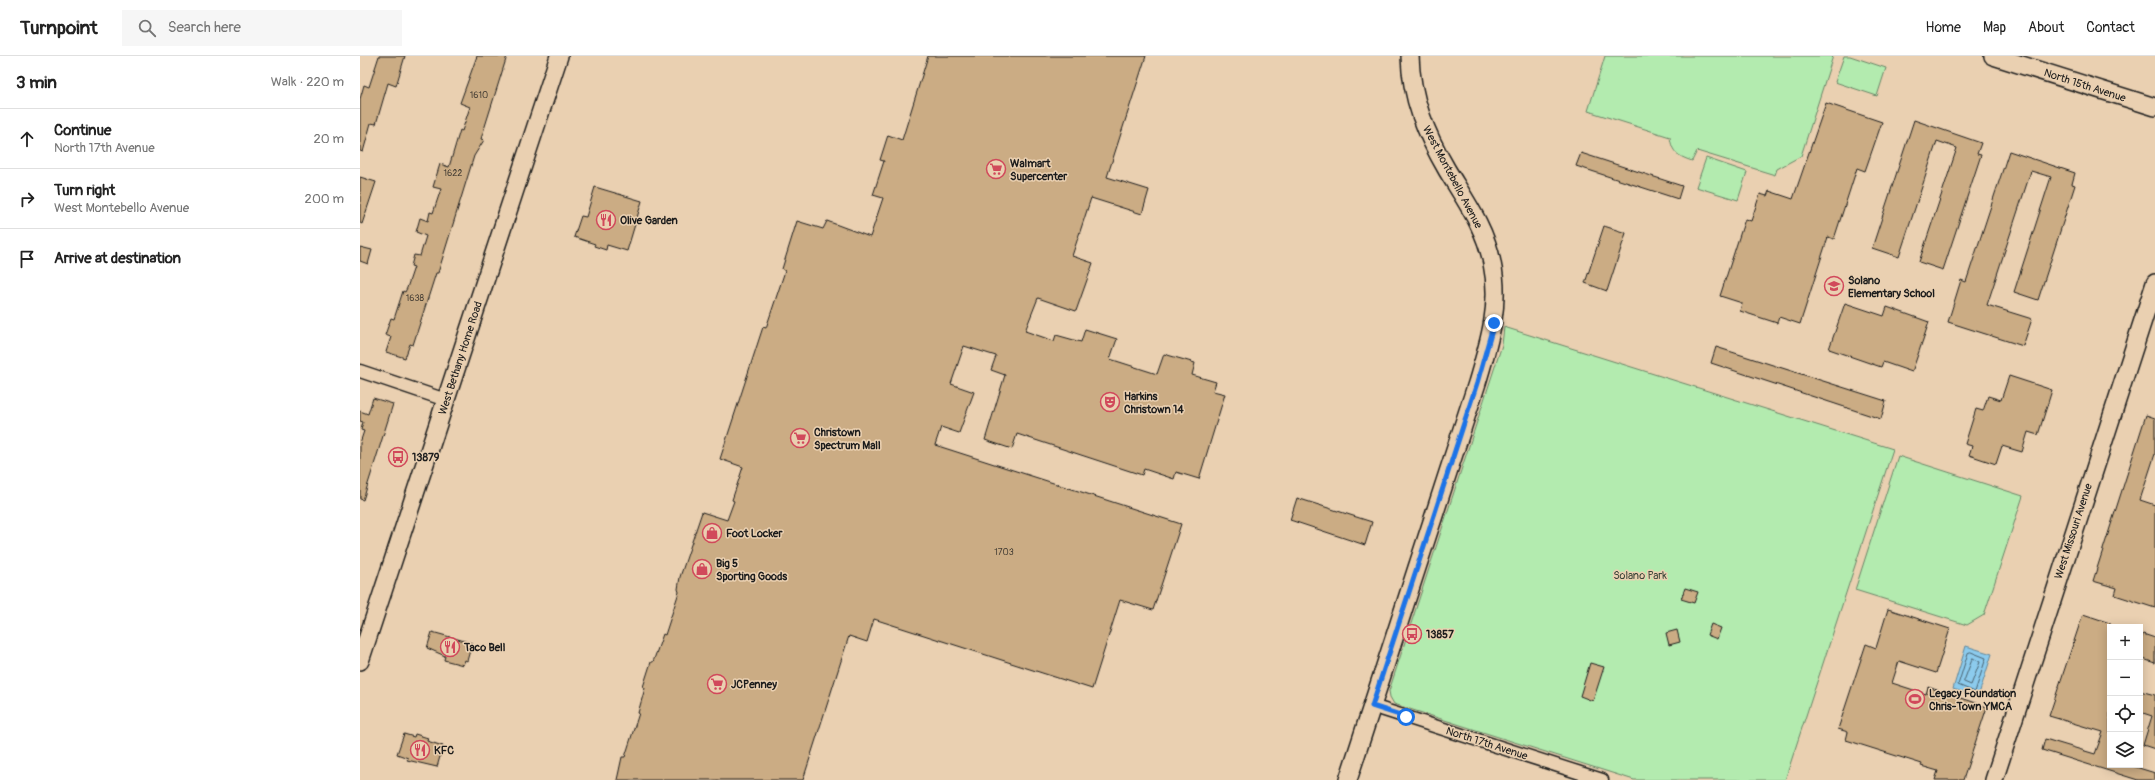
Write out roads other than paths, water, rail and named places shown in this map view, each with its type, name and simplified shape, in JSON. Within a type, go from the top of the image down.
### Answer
[{"type":"street","name":"West Bethany Home Road","points":[[360,660],[559,56]]},
{"type":"street","name":"West Montebello Avenue","points":[[1348,780],[1477,383],[1491,335],[1495,311],[1493,265],[1489,249],[1478,221],[1446,169],[1421,120],[1413,88],[1410,56]]},
{"type":"street","name":"North 15th Avenue","points":[[1993,56],[2023,60],[2155,107]]},
{"type":"street","name":"West Missouri Avenue","points":[[1994,780],[2155,284]]},
{"type":"street","points":[[360,372],[446,400]]},
{"type":"street","name":"North 17th Avenue","points":[[1372,706],[1602,780]]},
{"type":"water","points":[[1966,646],[1992,654],[1978,697],[1953,689]]},
{"type":"place","name":"Walmart Supercenter","points":[[996,169]]},
{"type":"place","name":"Olive Garden","points":[[606,220]]},
{"type":"place","name":"Solano Elementary School","points":[[1834,286]]},
{"type":"place","name":"Harkins Christown 14","points":[[1110,402]]},
{"type":"place","name":"Christown Spectrum Mall","points":[[800,438]]},
{"type":"place","name":"13879","points":[[398,457]]},
{"type":"place","name":"Foot Locker","points":[[712,533]]},
{"type":"place","name":"Big 5 Sporting Goods","points":[[702,569]]},
{"type":"place","name":"13857","points":[[1412,634]]},
{"type":"place","name":"Taco Bell","points":[[450,647]]},
{"type":"place","name":"JCPenney","points":[[717,684]]},
{"type":"place","name":"Legacy Foundation Chris-Town YMCA","points":[[1915,699]]},
{"type":"place","name":"KFC","points":[[420,750]]},
{"type":"park label","name":"Solano Park","points":[[1640,575]]}]
